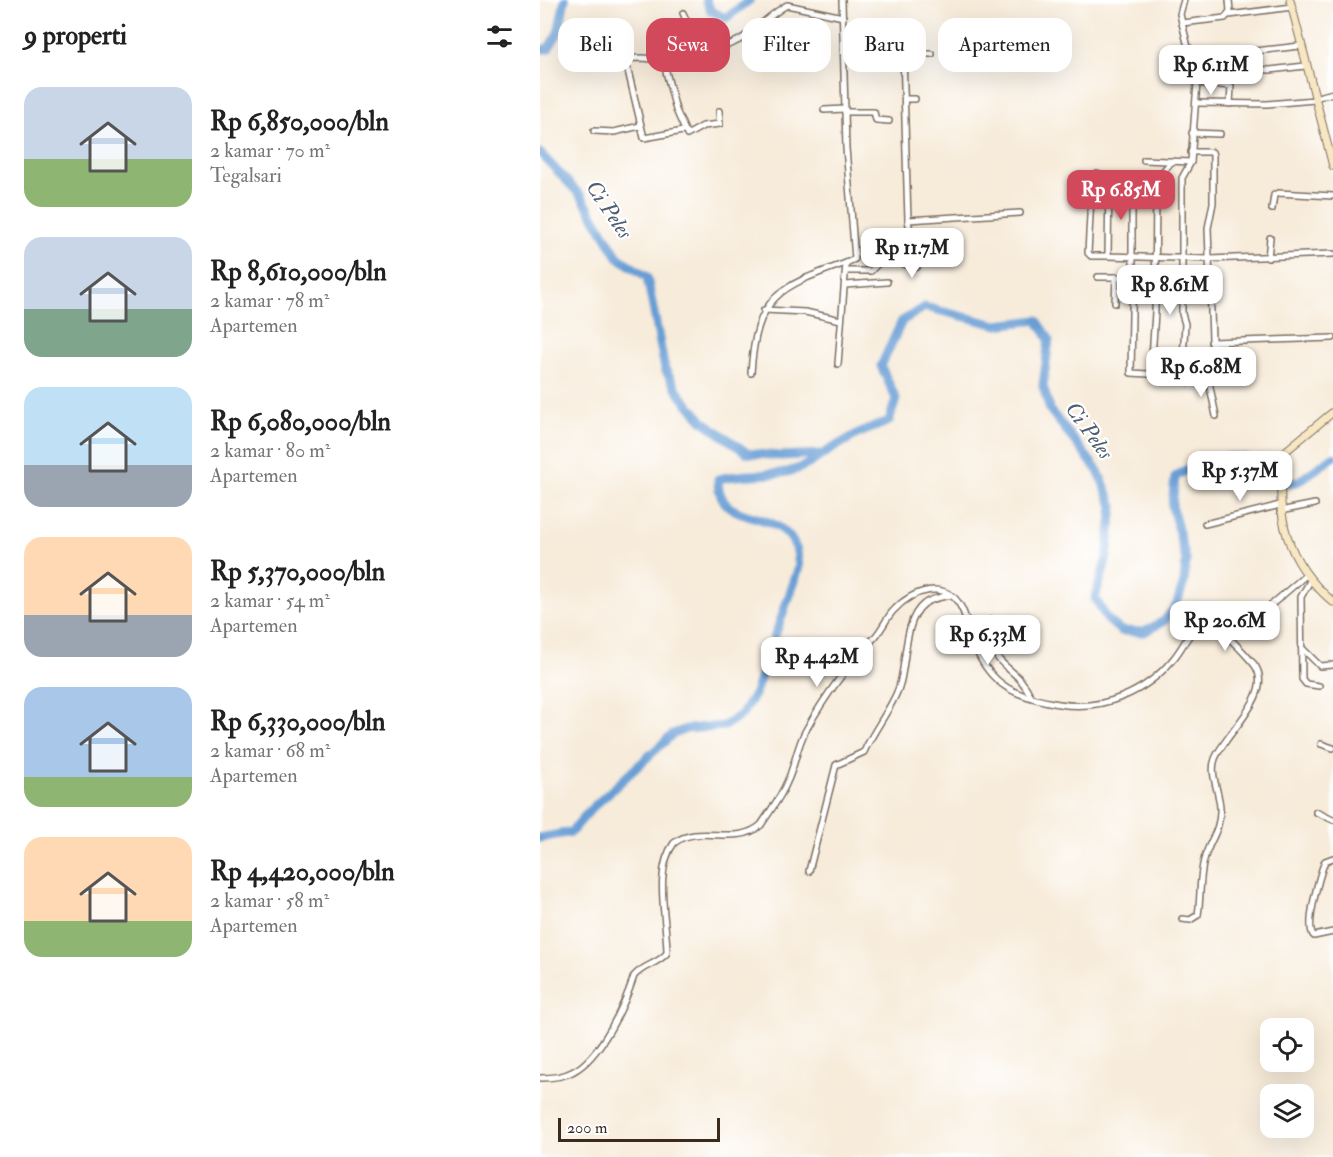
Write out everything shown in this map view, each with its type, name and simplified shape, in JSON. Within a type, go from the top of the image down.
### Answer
[{"type":"main road","points":[[1291,4],[1305,66],[1333,165]]},
{"type":"main road","points":[[1333,412],[1287,450],[1282,468],[1279,496],[1289,544],[1308,578],[1333,602]]},
{"type":"street","points":[[751,373],[756,331],[764,310],[770,302],[790,286],[854,261],[845,110],[842,0]]},
{"type":"street","points":[[1182,376],[1185,324],[1182,314],[1182,178],[1191,162],[1197,83],[1180,14],[1184,0]]},
{"type":"street","points":[[1228,0],[1229,15]]},
{"type":"street","points":[[730,44],[745,38],[760,22],[789,4],[843,17]]},
{"type":"street","points":[[1182,23],[1225,18],[1229,15],[1291,4]]},
{"type":"street","points":[[683,13],[685,18]]},
{"type":"street","points":[[1224,60],[1229,54],[1300,46]]},
{"type":"street","points":[[846,271],[871,271],[880,260],[885,258],[917,267],[908,220],[903,54],[932,54]]},
{"type":"street","points":[[1194,67],[1224,60],[1234,61],[1251,69],[1270,70],[1305,66]]},
{"type":"street","points":[[628,72],[644,138],[683,131],[690,135],[703,126],[719,125],[721,123],[719,111]]},
{"type":"street","points":[[666,72],[683,131]]},
{"type":"street","points":[[1197,83],[1231,86],[1230,104]]},
{"type":"street","points":[[1196,103],[1230,104],[1315,99],[1333,93]]},
{"type":"street","points":[[905,99],[915,99]]},
{"type":"street","points":[[824,110],[874,112],[876,120],[889,121]]},
{"type":"street","points":[[594,131],[614,132],[640,126]]},
{"type":"street","points":[[1192,133],[1220,134]]},
{"type":"street","points":[[1132,187],[1131,373],[1182,376],[1189,382],[1208,376],[1212,374],[1213,367],[1209,259],[1213,153],[1191,152]]},
{"type":"street","points":[[1144,160],[1191,162]]},
{"type":"street","points":[[1158,177],[1172,161]]},
{"type":"street","points":[[1108,256],[1109,178],[1097,174],[1092,178],[1088,253],[1091,256],[1209,259],[1333,254]]},
{"type":"street","points":[[1151,374],[1156,257],[1156,187]]},
{"type":"street","points":[[1272,209],[1274,195],[1278,193],[1333,196]]},
{"type":"street","points":[[908,220],[1020,213]]},
{"type":"street","points":[[1268,258],[1270,238]]},
{"type":"street","points":[[838,364],[846,263]]},
{"type":"street","points":[[1098,277],[1132,277]]},
{"type":"street","points":[[1115,303],[1116,277]]},
{"type":"street","points":[[845,285],[886,282]]},
{"type":"street","points":[[764,310],[805,312],[841,320]]},
{"type":"street","points":[[1211,342],[1333,338]]},
{"type":"street","points":[[1208,376],[1216,416]]},
{"type":"street","points":[[1205,524],[1280,508],[1315,504]]},
{"type":"street","points":[[1224,633],[1270,606],[1308,578]]},
{"type":"street","points":[[1308,578],[1301,597],[1302,679],[1306,684],[1319,686]]},
{"type":"street","points":[[540,1078],[567,1074],[582,1065],[604,1042],[634,976],[640,969],[662,959],[667,953],[663,882],[665,861],[674,843],[688,837],[737,836],[755,830],[761,825],[786,785],[803,735],[823,700],[857,655],[874,638],[896,607],[918,593],[939,589],[950,595],[961,607],[976,649],[992,677],[1000,685],[1032,698],[1075,706],[1113,702],[1136,690],[1168,665],[1199,626],[1209,625],[1224,633],[1257,668],[1260,688],[1248,712],[1215,759],[1220,821],[1205,856],[1201,872],[1198,915],[1190,920],[1182,919]]},
{"type":"street","points":[[809,871],[837,765],[864,752],[875,727],[899,687],[908,640],[919,608],[925,602],[950,595]]},
{"type":"street","points":[[991,620],[989,641],[994,656],[1024,682],[1032,698]]},
{"type":"street","points":[[1302,648],[1320,666],[1333,665]]},
{"type":"street","points":[[1321,744],[1333,748]]},
{"type":"street","points":[[1316,812],[1333,820]]},
{"type":"street","points":[[1333,858],[1325,861],[1319,877],[1310,928],[1314,936],[1333,932]]},
{"type":"waterway","name":"Ci Peles","points":[[540,49],[548,49],[558,33],[565,0]]},
{"type":"waterway","name":"Ci Peles","points":[[706,0],[711,11],[726,18],[750,0]]},
{"type":"waterway","name":"Ci Peles","points":[[540,153],[582,197],[618,257],[647,277],[665,369],[681,396],[703,421],[747,453],[780,456],[823,454],[857,434],[889,421],[896,399],[881,366],[902,321],[925,307],[997,325],[1037,320],[1049,339],[1043,386],[1050,410],[1098,471],[1113,506],[1107,557],[1095,598],[1107,619],[1121,631],[1144,632],[1164,621],[1176,606],[1184,582],[1186,560],[1172,506],[1175,477],[1198,464],[1226,457],[1239,457],[1252,460],[1271,478],[1289,484],[1299,481],[1333,457]]},
{"type":"waterway","points":[[540,838],[571,832],[591,809],[673,734],[686,729],[724,726],[742,714],[755,693],[799,567],[798,555],[787,534],[776,526],[738,512],[728,505],[721,495],[718,479],[785,472],[810,463],[823,454]]}]
